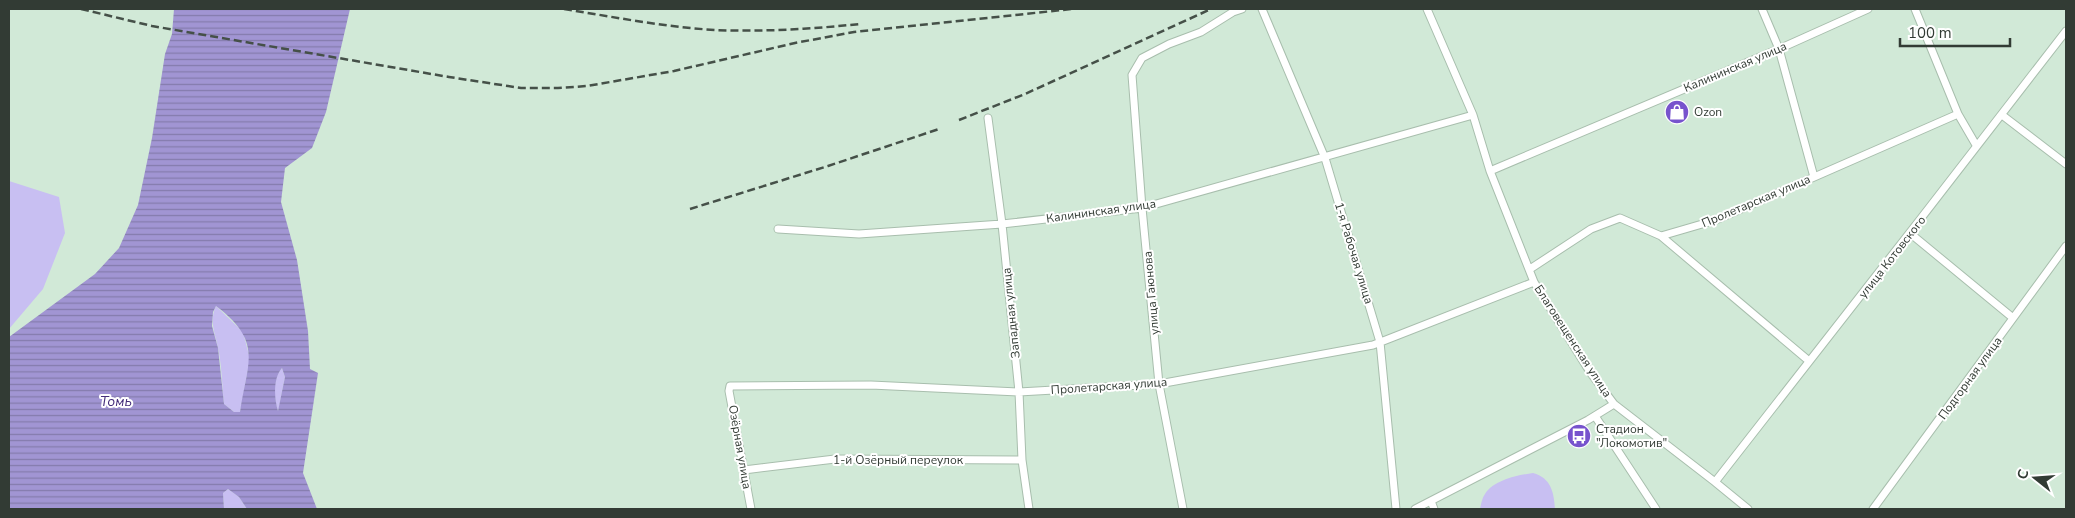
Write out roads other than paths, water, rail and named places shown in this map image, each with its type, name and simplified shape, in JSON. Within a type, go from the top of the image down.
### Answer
[{"type":"street","name":"улица Гаюнова","points":[[1183,509],[1159,384],[1142,208],[1132,76],[1142,58],[1169,44],[1201,32],[1233,12],[1242,9]]},
{"type":"street","name":"1-я Рабочая улица","points":[[1262,9],[1325,158],[1380,342],[1396,509]]},
{"type":"street","name":"Благовещенская улица","points":[[1427,9],[1473,115],[1490,171],[1534,282],[1590,372],[1614,404],[1748,509]]},
{"type":"street","points":[[1762,9],[1779,49],[1814,177]]},
{"type":"street","name":"Калининская улица","points":[[1490,171],[1779,49],[1868,9]]},
{"type":"street","points":[[1915,9],[1958,114],[1976,146]]},
{"type":"street","name":"улица Котовского","points":[[1715,482],[1911,234],[1976,146],[2066,31]]},
{"type":"street","name":"Пролетарская улица","points":[[1661,236],[1716,220],[1958,114]]},
{"type":"street","name":"Калининская улица","points":[[778,229],[859,234],[1002,224],[1142,208],[1473,115]]},
{"type":"street","points":[[2002,115],[2066,164]]},
{"type":"street","name":"Западная улица","points":[[988,118],[1002,224],[1019,392],[1022,460],[1029,509]]},
{"type":"street","points":[[1530,269],[1591,229],[1620,218],[1661,236],[1809,361]]},
{"type":"street","points":[[1911,234],[2013,318]]},
{"type":"street","name":"Подгорная улица","points":[[1874,509],[2066,246]]},
{"type":"street","name":"Пролетарская улица","points":[[730,386],[871,385],[1019,392],[1159,384],[1373,345],[1534,282]]},
{"type":"street","name":"Озёрная улица","points":[[730,386],[729,391],[751,509]]},
{"type":"street","points":[[1415,509],[1595,416],[1614,404]]},
{"type":"street","points":[[1595,416],[1656,509]]},
{"type":"street","name":"1-й Озёрный переулок","points":[[744,470],[835,459],[1022,460]]},
{"type":"street","points":[[1431,501],[1434,509]]},
{"type":"water","name":"Томь","points":[[174,9],[350,9],[326,112],[312,148],[285,168],[281,202],[297,260],[308,331],[310,369],[318,373],[303,473],[317,509],[247,509],[239,497],[228,489],[223,493],[224,509],[9,509],[9,337],[95,274],[119,248],[138,205],[152,138],[165,54],[172,34]],"holes":[[[216,306],[231,319],[247,342],[248,366],[240,412],[234,412],[224,404],[218,348],[212,326],[213,312]],[[282,368],[285,377],[278,411],[275,388],[277,377]]]},
{"type":"railway","points":[[81,9],[152,26],[521,88],[587,86],[674,71],[795,43],[854,32],[1072,9]]},
{"type":"railway","points":[[564,9],[658,24],[715,30],[788,30],[860,24]]},
{"type":"railway","points":[[959,120],[1025,94],[1211,9]]},
{"type":"railway","points":[[690,209],[939,129]]},
{"type":"place","name":"Ozon","points":[[1677,112]]},
{"type":"place","name":"Стадион \"Локомотив\"","points":[[1579,436]]}]
